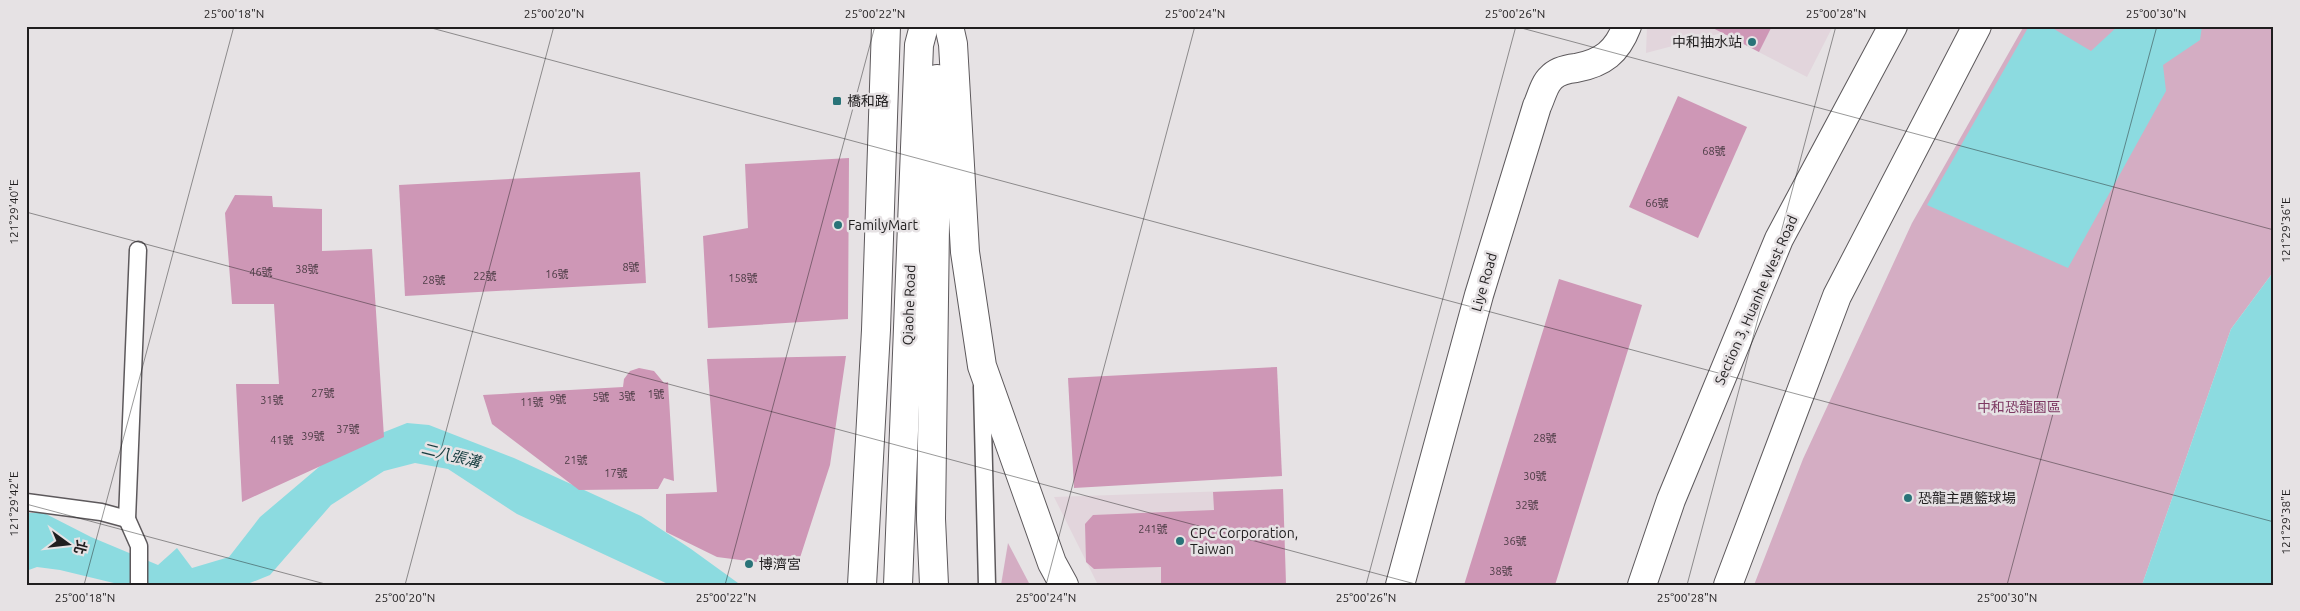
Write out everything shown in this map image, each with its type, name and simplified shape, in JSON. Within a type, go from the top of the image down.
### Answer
[{"type":"street","points":[[862,585],[876,330],[886,26]]},
{"type":"street","name":"Qiaohe Road","points":[[898,585],[919,45],[924,26]]},
{"type":"street","points":[[934,585],[931,519],[938,26]]},
{"type":"street","points":[[950,26],[953,44],[965,252],[982,366],[1052,563],[1064,585]]},
{"type":"street","name":"Liye Road","points":[[1400,585],[1477,305],[1537,106],[1550,78],[1563,70],[1586,66],[1606,57],[1620,44],[1627,26]]},
{"type":"street","name":"Section 3, Huanhe West Road","points":[[1642,585],[1671,500],[1780,239],[1893,26]]},
{"type":"street","points":[[1728,585],[1837,296],[1977,26]]},
{"type":"lane","points":[[138,250],[127,519],[139,546],[139,585]]},
{"type":"lane","points":[[982,366],[987,585]]},
{"type":"lane","points":[[26,502],[102,512],[127,519]]},
{"type":"shaded area","name":"中和抽水站","points":[[1647,26],[1833,26],[1807,77],[1722,33],[1646,53]]},
{"type":"shaded area","name":"CPC Corporation, Taiwan","points":[[1283,489],[1286,585],[1098,585],[1054,497]]},
{"type":"green space","name":"中和恐龍園區","points":[[2024,26],[2274,26],[2274,271],[2231,329],[2142,585],[1754,585],[1803,459],[1912,223]]},
{"type":"green space","points":[[1008,543],[1030,585],[1001,585]]},
{"type":"water","points":[[2029,26],[2049,26],[2091,51],[2118,26],[2202,26],[2200,40],[2163,65],[2166,91],[2068,268],[1927,205]]},
{"type":"water","points":[[2274,271],[2274,585],[2142,585],[2231,329]]},
{"type":"water","name":"二八張溝","points":[[407,423],[429,425],[514,458],[641,516],[738,583],[670,585],[517,514],[448,469],[415,463],[384,471],[331,505],[270,575],[245,585],[122,585],[60,570],[37,567],[26,571],[26,513],[44,513],[91,537],[158,565],[177,548],[192,568],[229,557],[260,517],[339,450]]},
{"type":"building","name":"中和抽水站","points":[[1709,26],[1772,26],[1759,52]]},
{"type":"building","points":[[1678,96],[1747,127],[1698,238],[1629,207]]},
{"type":"building","points":[[849,158],[848,319],[708,328],[703,236],[748,228],[745,164]]},
{"type":"building","points":[[640,172],[646,283],[405,296],[399,185]]},
{"type":"building","points":[[235,195],[272,196],[273,207],[322,209],[322,251],[372,249],[384,437],[242,502],[236,384],[279,384],[274,304],[232,304],[225,213]]},
{"type":"building","points":[[1559,279],[1642,305],[1555,585],[1464,585]]},
{"type":"building","points":[[846,356],[830,465],[797,567],[717,557],[666,532],[666,494],[717,492],[707,359]]},
{"type":"building","points":[[1277,367],[1282,476],[1074,488],[1068,378]]},
{"type":"building","points":[[639,368],[654,371],[664,383],[668,382],[674,481],[664,478],[658,489],[579,490],[492,424],[483,395],[623,387],[624,379],[630,371]]},
{"type":"building","name":"CPC Corporation, Taiwan","points":[[1283,489],[1286,585],[1161,585],[1161,567],[1094,569],[1086,562],[1085,524],[1093,515],[1214,510],[1213,492]]},
{"type":"place","name":"中和抽水站","points":[[1752,42]]},
{"type":"place","name":"橋和路","points":[[837,101]]},
{"type":"place","name":"FamilyMart","points":[[838,225]]},
{"type":"place","name":"恐龍主題籃球場","points":[[1908,498]]},
{"type":"place","name":"CPC Corporation, Taiwan","points":[[1180,541]]},
{"type":"place","name":"博濟宮","points":[[749,564]]}]
